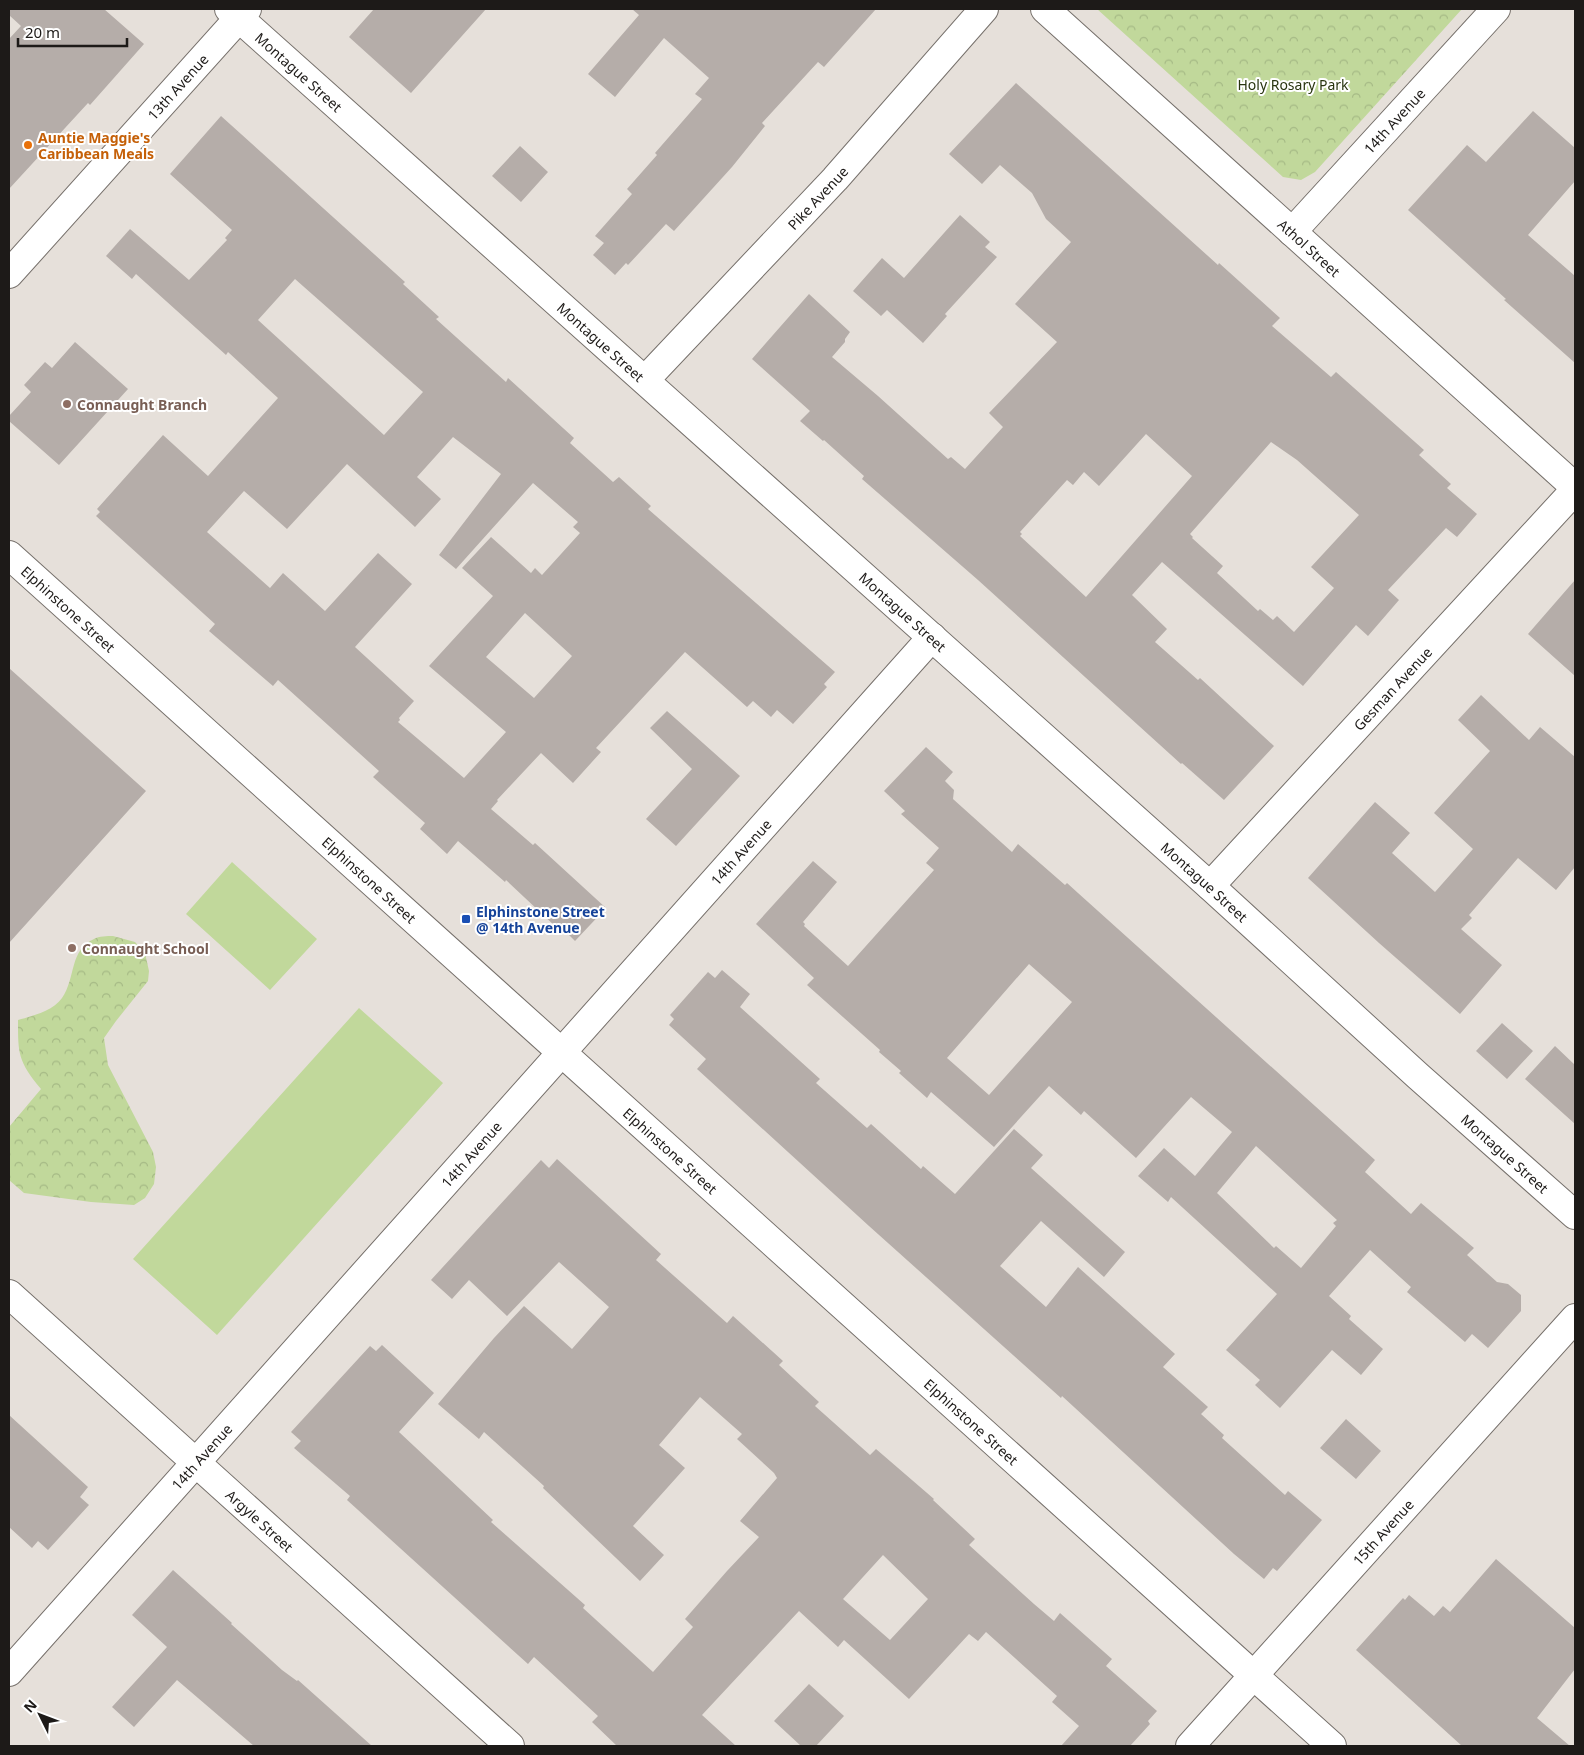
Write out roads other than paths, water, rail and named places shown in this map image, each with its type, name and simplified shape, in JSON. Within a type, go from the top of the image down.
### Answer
[{"type":"street","name":"Pike Avenue","points":[[645,380],[834,179],[984,9]]},
{"type":"street","name":"Athol Street","points":[[1045,9],[1575,488]]},
{"type":"street","name":"14th Avenue","points":[[1292,232],[1496,9]]},
{"type":"street","name":"Montague Street","points":[[238,12],[1575,1215]]},
{"type":"street","name":"13th Avenue","points":[[9,274],[238,12]]},
{"type":"street","name":"Gesman Avenue","points":[[1210,886],[1575,488]]},
{"type":"street","name":"Elphinstone Street","points":[[9,555],[1332,1746]]},
{"type":"street","name":"14th Avenue","points":[[9,1672],[932,637]]},
{"type":"street","name":"Argyle Street","points":[[9,1294],[510,1746]]},
{"type":"street","name":"15th Avenue","points":[[1190,1746],[1575,1318]]},
{"type":"place","name":"Auntie Maggie's Caribbean Meals","points":[[28,145]]},
{"type":"place","name":"Connaught Branch","points":[[67,404]]},
{"type":"place","name":"Elphinstone Street @ 14th Avenue","points":[[466,919]]},
{"type":"place","name":"Connaught School","points":[[72,948]]},
{"type":"park label","name":"Holy Rosary Park","points":[[1293,84]]}]
